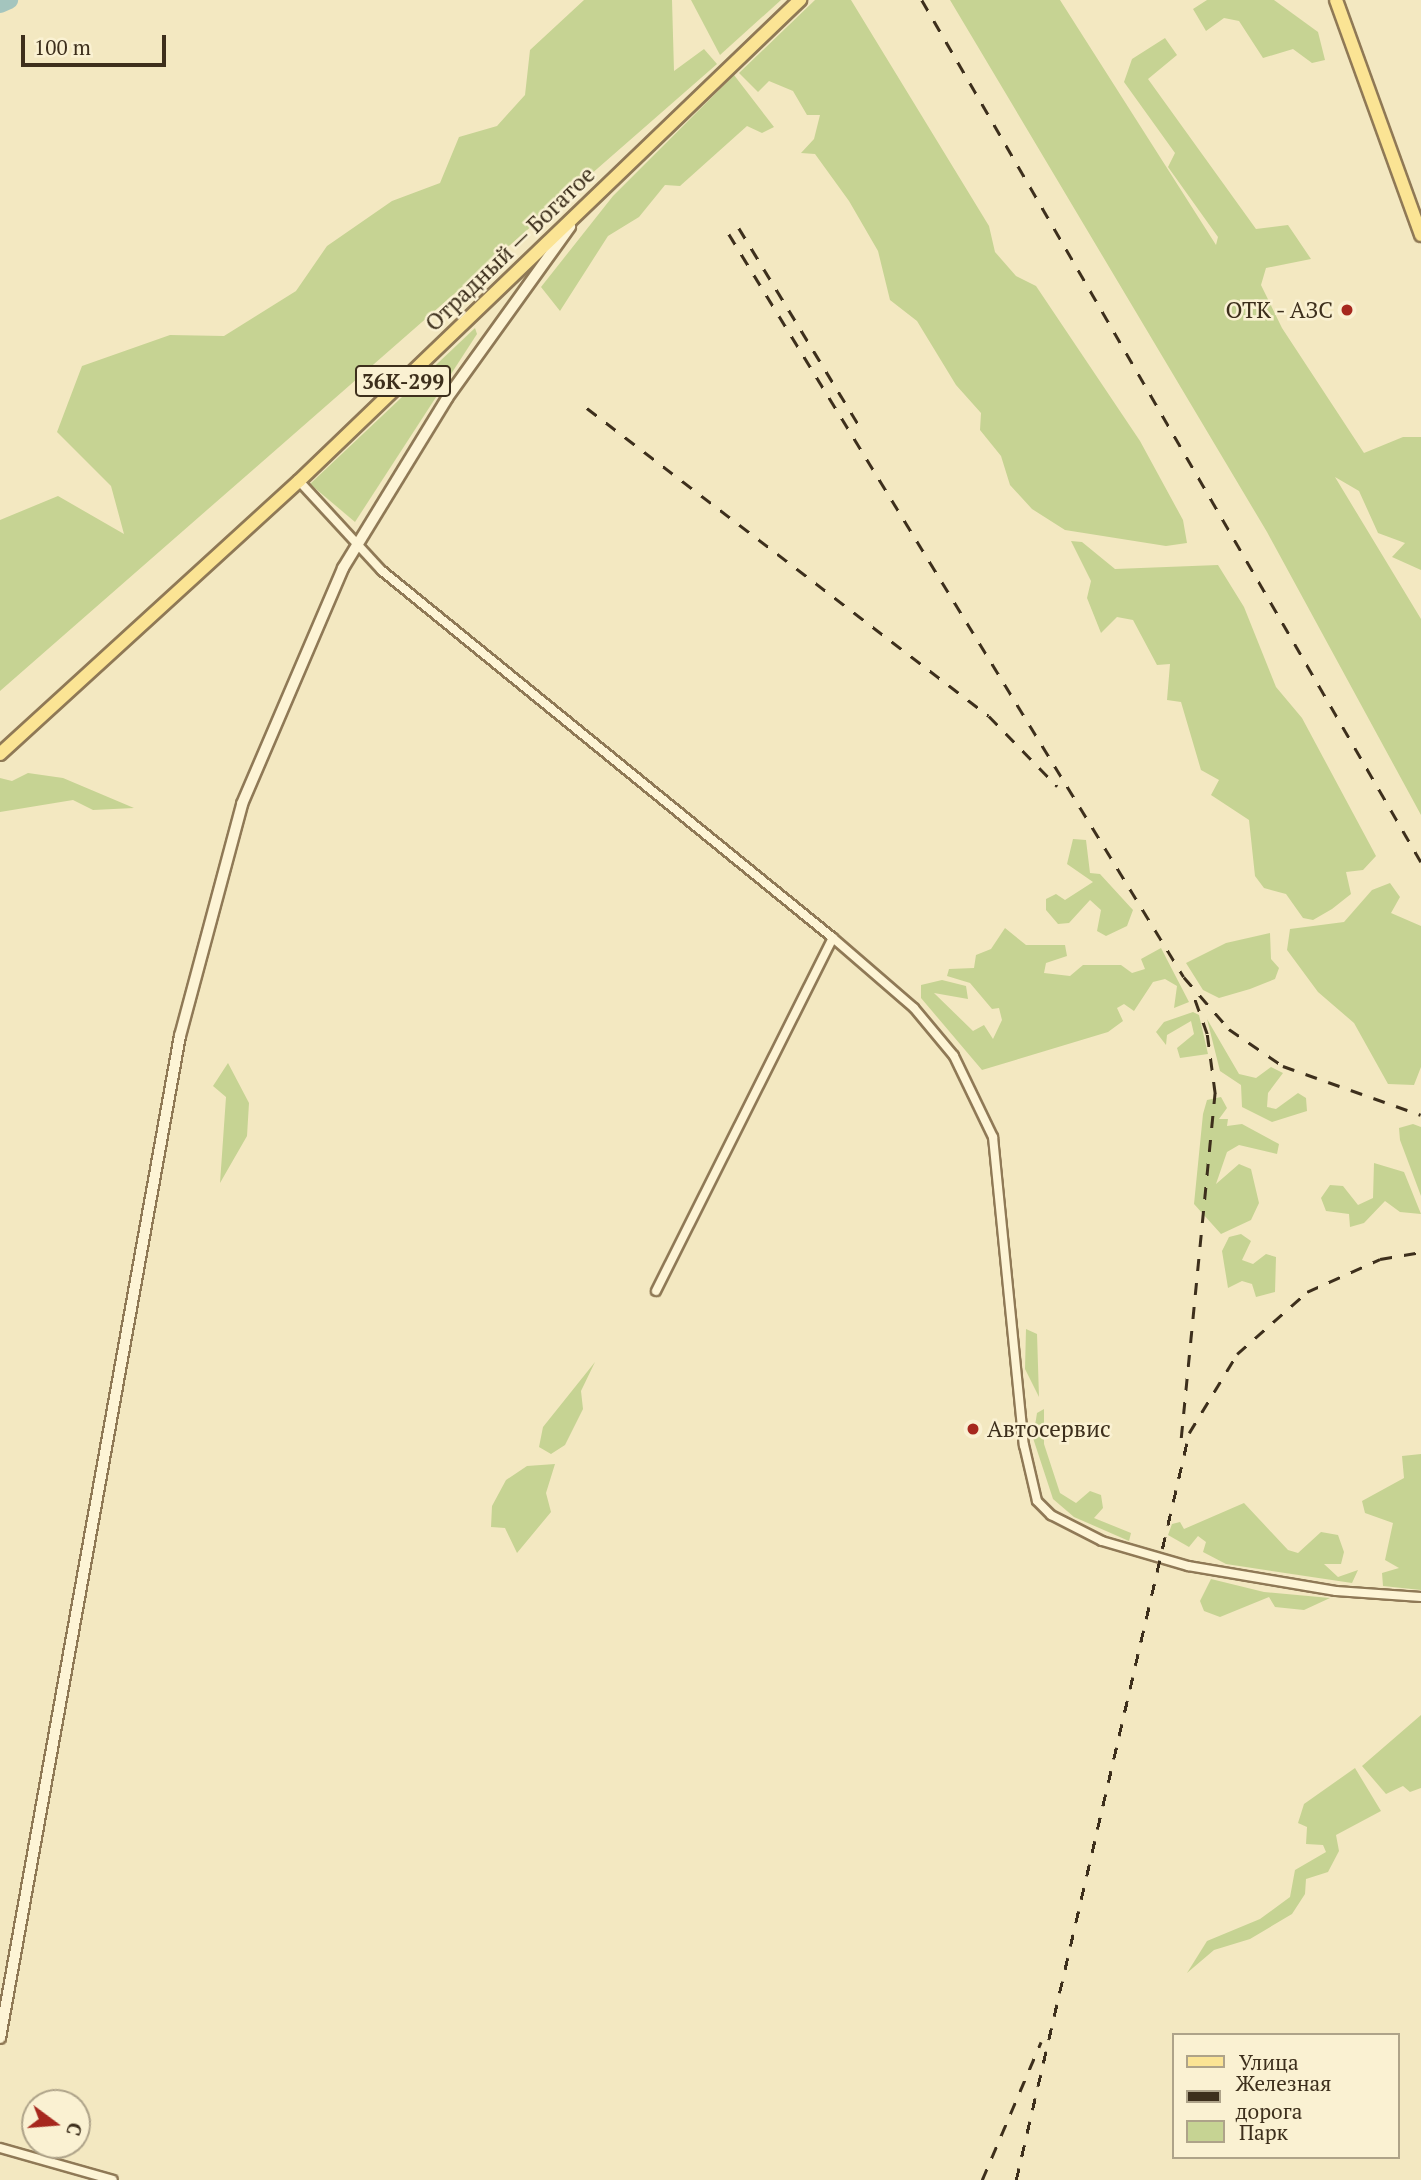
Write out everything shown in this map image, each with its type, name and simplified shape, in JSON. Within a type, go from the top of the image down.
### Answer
[{"type":"main road","name":"Отрадный — Богатое","points":[[0,754],[299,481],[800,0]]},
{"type":"main road","points":[[1336,0],[1421,235]]},
{"type":"street","points":[[0,2038],[195,966],[242,804],[314,627],[358,542],[447,398],[590,202]]},
{"type":"street","points":[[299,481],[358,542],[447,626],[833,939],[935,1030],[986,1114],[998,1168],[1024,1445],[1037,1501],[1073,1529],[1157,1559],[1336,1591],[1421,1597]]},
{"type":"street","points":[[656,1290],[833,939]]},
{"type":"street","points":[[0,2148],[113,2180]]},
{"type":"green space","points":[[584,0],[672,0],[674,71],[704,49],[717,64],[0,691],[0,520],[58,496],[124,534],[111,486],[57,432],[82,366],[170,335],[224,336],[296,291],[327,246],[392,201],[440,183],[459,137],[497,126],[525,95],[530,50]]},
{"type":"green space","points":[[691,0],[781,0],[720,55]]},
{"type":"green space","points":[[815,0],[851,0],[989,226],[995,252],[1016,276],[1036,286],[1140,441],[1183,520],[1187,543],[1166,546],[1065,530],[1032,509],[1010,485],[1001,456],[980,430],[981,413],[956,385],[917,321],[890,300],[878,251],[849,201],[815,154],[801,153],[814,139],[820,115],[807,115],[793,91],[769,81],[758,92],[739,73]]},
{"type":"green space","points":[[950,0],[1060,0],[1216,245],[1218,237],[1168,167],[1175,153],[1124,82],[1132,59],[1165,38],[1177,55],[1148,79],[1256,229],[1288,225],[1311,259],[1266,268],[1261,285],[1282,328],[1364,453],[1403,437],[1421,437],[1421,570],[1392,557],[1405,543],[1378,533],[1359,491],[1335,477],[1421,619],[1421,815],[1267,532]]},
{"type":"green space","points":[[1207,0],[1274,0],[1318,32],[1325,60],[1312,63],[1293,49],[1263,58],[1239,21],[1224,18],[1206,31],[1193,9]]},
{"type":"green space","points":[[734,75],[774,127],[762,133],[747,126],[680,186],[665,185],[639,217],[608,236],[560,311],[541,287],[613,196]]},
{"type":"green space","points":[[475,328],[477,334],[355,522],[310,484]]},
{"type":"green space","points":[[1071,541],[1082,542],[1115,569],[1218,565],[1244,607],[1276,687],[1302,718],[1376,856],[1363,870],[1346,872],[1351,894],[1332,909],[1313,920],[1303,918],[1286,894],[1264,888],[1255,876],[1249,820],[1211,795],[1219,780],[1201,770],[1181,702],[1167,700],[1170,664],[1157,665],[1133,620],[1117,617],[1101,633],[1087,598],[1091,581]]},
{"type":"green space","points":[[28,773],[63,778],[134,808],[93,810],[73,800],[0,812],[0,778],[12,781]]},
{"type":"green space","points":[[1073,839],[1086,840],[1090,873],[1100,874],[1133,910],[1127,926],[1106,936],[1097,931],[1101,910],[1090,900],[1069,923],[1058,924],[1046,910],[1046,899],[1056,894],[1065,900],[1093,882],[1067,864]]},
{"type":"green space","points":[[1390,883],[1400,897],[1391,913],[1421,926],[1421,1067],[1414,1085],[1388,1084],[1354,1023],[1318,992],[1287,950],[1290,929],[1344,922],[1372,890]]},
{"type":"green space","points":[[1005,928],[1026,945],[1065,945],[1067,956],[1046,963],[1044,973],[1070,976],[1083,965],[1121,965],[1132,973],[1145,969],[1141,959],[1161,948],[1189,1002],[1174,1008],[1177,986],[1165,979],[1153,982],[1134,1011],[1124,1004],[1117,1008],[1123,1021],[1108,1032],[982,1070],[921,998],[921,985],[942,980],[966,986],[968,999],[934,993],[973,1031],[984,1025],[993,1039],[1002,1020],[999,1008],[992,1009],[970,983],[947,976],[949,969],[974,968],[976,955],[991,949]]},
{"type":"green space","points":[[1270,933],[1271,959],[1279,968],[1275,979],[1250,989],[1219,998],[1203,990],[1186,963],[1226,943]]},
{"type":"green space","points":[[1193,1012],[1199,1015],[1208,1054],[1180,1058],[1177,1048],[1194,1034],[1191,1021],[1167,1035],[1166,1045],[1156,1032],[1164,1022]]},
{"type":"green space","points":[[1207,1019],[1239,1074],[1256,1078],[1271,1067],[1283,1073],[1268,1093],[1267,1107],[1276,1109],[1298,1093],[1306,1098],[1307,1111],[1272,1122],[1242,1107],[1241,1085],[1220,1071]]},
{"type":"green space","points":[[228,1063],[249,1103],[247,1136],[220,1183],[226,1097],[213,1086]]},
{"type":"green space","points":[[1221,1097],[1227,1108],[1219,1119],[1228,1119],[1227,1126],[1242,1124],[1279,1144],[1277,1154],[1239,1145],[1227,1152],[1216,1184],[1239,1164],[1251,1169],[1259,1203],[1251,1220],[1221,1234],[1194,1204],[1203,1114],[1207,1100]]},
{"type":"green space","points":[[1413,1124],[1421,1127],[1421,1196],[1400,1140],[1399,1128]]},
{"type":"green space","points":[[1374,1163],[1404,1172],[1421,1214],[1400,1212],[1385,1201],[1364,1223],[1350,1227],[1349,1214],[1326,1211],[1321,1198],[1330,1185],[1343,1186],[1358,1205],[1373,1198]]},
{"type":"green space","points":[[1241,1234],[1251,1241],[1242,1260],[1253,1264],[1266,1254],[1276,1257],[1275,1292],[1256,1297],[1252,1284],[1242,1281],[1228,1288],[1222,1251],[1229,1237]]},
{"type":"green space","points":[[1026,1329],[1037,1334],[1039,1397],[1025,1369]]},
{"type":"green space","points":[[595,1362],[581,1391],[583,1409],[565,1445],[551,1454],[539,1447],[543,1427]]},
{"type":"green space","points":[[1044,1409],[1044,1444],[1060,1493],[1076,1503],[1090,1491],[1101,1495],[1103,1508],[1094,1518],[1131,1533],[1129,1541],[1074,1517],[1053,1499],[1033,1438],[1037,1413]]},
{"type":"green space","points":[[1421,1454],[1421,1590],[1383,1586],[1382,1573],[1399,1568],[1385,1560],[1393,1523],[1365,1513],[1362,1501],[1404,1478],[1402,1456]]},
{"type":"green space","points":[[555,1464],[546,1493],[551,1512],[517,1553],[505,1528],[491,1527],[492,1506],[506,1480],[527,1466]]},
{"type":"green space","points":[[1244,1503],[1288,1550],[1298,1553],[1321,1532],[1338,1535],[1344,1552],[1341,1564],[1324,1564],[1338,1577],[1358,1570],[1352,1583],[1226,1564],[1203,1552],[1206,1542],[1198,1536],[1189,1547],[1168,1535],[1172,1524],[1180,1522],[1184,1529]]},
{"type":"green space","points":[[1211,1579],[1264,1592],[1330,1598],[1304,1610],[1275,1607],[1269,1597],[1220,1617],[1204,1611],[1200,1601]]},
{"type":"green space","points":[[1421,1715],[1421,1788],[1410,1792],[1403,1786],[1386,1794],[1362,1766]]},
{"type":"green space","points":[[1355,1768],[1381,1811],[1336,1835],[1339,1851],[1328,1872],[1306,1879],[1305,1894],[1292,1914],[1250,1939],[1214,1950],[1187,1973],[1207,1941],[1260,1919],[1290,1897],[1295,1870],[1326,1852],[1323,1845],[1306,1844],[1307,1827],[1298,1823],[1304,1804]]},
{"type":"waterway","points":[[0,4],[9,0]]},
{"type":"railway","points":[[922,0],[1421,862]]},
{"type":"railway","points":[[739,228],[859,425]]},
{"type":"railway","points":[[729,234],[1184,977],[1229,1029],[1283,1066],[1421,1115]]},
{"type":"railway","points":[[587,408],[989,716],[1057,786]]},
{"type":"railway","points":[[1181,1438],[1215,1094],[1207,1034],[1193,995]]},
{"type":"railway","points":[[1016,2180],[1189,1433],[1237,1354],[1307,1292],[1380,1259],[1421,1252]]},
{"type":"railway","points":[[982,2180],[1041,2042]]},
{"type":"place","name":"ОТК - АЗС","points":[[1347,310]]},
{"type":"place","name":"Автосервис","points":[[973,1429]]}]
